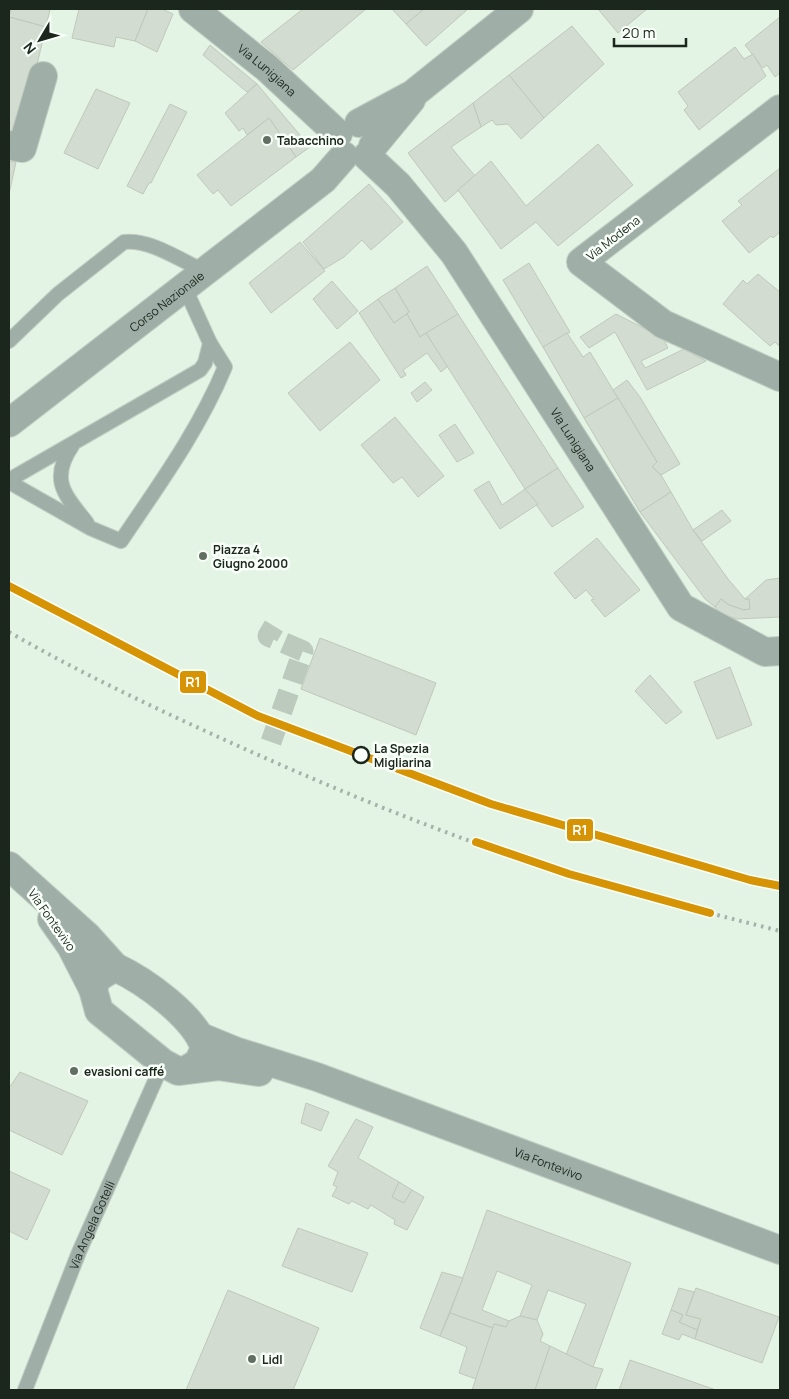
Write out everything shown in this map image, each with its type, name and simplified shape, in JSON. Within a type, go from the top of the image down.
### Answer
[{"type":"street","name":"Via Lunigiana","points":[[193,9],[356,143],[398,185],[454,253],[681,607],[765,652],[780,650]]},
{"type":"street","points":[[356,143],[519,9]]},
{"type":"street","points":[[9,145],[22,148],[43,76]]},
{"type":"street","name":"Via Modena","points":[[780,109],[581,262],[663,324],[780,376]]},
{"type":"street","name":"Corso Nazionale","points":[[9,423],[323,180],[356,143]]},
{"type":"street","name":"Via Fontevivo","points":[[16,873],[88,938],[116,967],[137,977],[193,1025],[201,1037],[235,1051],[317,1077],[780,1250]]},
{"type":"street","name":"Via Fontevivo","points":[[16,873],[71,946],[93,989],[99,1011],[174,1066],[218,1066],[279,1076],[317,1077]]},
{"type":"street","points":[[93,989],[97,978],[116,967]]},
{"type":"street","points":[[174,1066],[198,1063],[205,1048],[201,1037]]},
{"type":"lane","points":[[9,341],[58,294],[124,242],[136,240],[149,244],[194,279],[210,343],[225,367],[217,387],[186,442],[121,541],[90,528],[9,481],[200,370],[205,363],[210,343]]},
{"type":"lane","points":[[74,443],[64,460],[60,482],[69,500],[90,528]]},
{"type":"lane","name":"Via Angela Gotelli","points":[[25,1390],[79,1252],[174,1066]]},
{"type":"building","points":[[11,9],[50,9],[46,27],[9,17]]},
{"type":"building","points":[[79,9],[148,9],[135,41],[116,37],[114,47],[72,38]]},
{"type":"building","points":[[148,9],[162,9],[173,14],[157,52],[135,41]]},
{"type":"building","points":[[303,9],[366,9],[293,70],[261,42]]},
{"type":"building","points":[[392,9],[424,9],[406,24]]},
{"type":"building","points":[[424,9],[468,9],[426,46],[406,24]]},
{"type":"building","points":[[598,9],[647,9],[618,33]]},
{"type":"building","points":[[9,17],[46,27],[18,136],[9,134]]},
{"type":"building","points":[[780,17],[780,73],[775,77],[767,65],[763,68],[745,45]]},
{"type":"building","points":[[572,26],[604,64],[544,118],[509,75]]},
{"type":"building","points":[[210,45],[257,84],[247,92],[203,55]]},
{"type":"building","points":[[735,47],[744,59],[753,54],[766,76],[699,130],[684,110],[688,106],[678,92]]},
{"type":"building","points":[[509,75],[544,118],[521,139],[508,124],[496,125],[492,120],[481,127],[473,103]]},
{"type":"building","points":[[257,84],[310,147],[296,157],[269,118],[247,135],[243,128],[239,131],[225,113]]},
{"type":"building","points":[[96,89],[130,103],[98,169],[64,153]]},
{"type":"building","points":[[473,103],[481,127],[451,147],[475,176],[445,202],[408,153]]},
{"type":"building","points":[[170,104],[187,112],[151,183],[149,183],[143,194],[127,186]]},
{"type":"building","points":[[269,118],[296,157],[231,206],[218,190],[213,194],[197,175]]},
{"type":"building","points":[[598,144],[633,185],[558,246],[536,222],[501,249],[458,190],[491,161],[526,206]]},
{"type":"building","points":[[9,161],[16,162],[9,194]]},
{"type":"building","points":[[780,168],[780,232],[773,238],[771,236],[749,253],[722,221],[742,205],[738,201]]},
{"type":"building","points":[[369,184],[403,222],[371,250],[362,240],[344,257],[324,269],[303,242]]},
{"type":"building","points":[[300,242],[325,271],[271,313],[249,283]]},
{"type":"building","points":[[529,263],[570,332],[543,347],[503,280]]},
{"type":"building","points":[[427,266],[458,314],[420,337],[407,314],[409,312],[395,288]]},
{"type":"building","points":[[758,274],[780,292],[780,347],[775,342],[770,346],[723,304],[743,280],[747,284]]},
{"type":"building","points":[[332,281],[358,311],[337,329],[313,299]]},
{"type":"building","points":[[395,288],[409,312],[394,323],[378,299]]},
{"type":"building","points":[[378,299],[394,323],[407,314],[420,337],[426,333],[448,366],[441,372],[427,353],[403,370],[406,375],[401,378],[359,313]]},
{"type":"building","points":[[458,314],[558,468],[525,489],[426,333]]},
{"type":"building","points":[[616,314],[663,338],[668,348],[641,361],[645,368],[684,349],[706,361],[647,390],[615,332],[589,348],[580,337]]},
{"type":"building","points":[[567,333],[583,357],[590,352],[618,398],[584,418],[543,347]]},
{"type":"building","points":[[350,342],[380,380],[320,431],[288,393]]},
{"type":"building","points":[[627,380],[640,397],[680,464],[661,475],[652,467],[657,462],[613,390]]},
{"type":"building","points":[[425,382],[432,390],[417,402],[411,393]]},
{"type":"building","points":[[618,398],[657,462],[652,467],[661,475],[671,492],[640,512],[584,418]]},
{"type":"building","points":[[395,417],[444,476],[418,497],[402,477],[393,483],[361,445]]},
{"type":"building","points":[[455,424],[474,453],[457,462],[439,435]]},
{"type":"building","points":[[558,468],[584,507],[552,527],[525,489]]},
{"type":"building","points":[[489,481],[502,505],[525,489],[538,504],[500,529],[474,490]]},
{"type":"building","points":[[671,492],[693,530],[728,579],[745,599],[749,599],[750,609],[744,610],[729,605],[721,599],[715,607],[705,599],[640,512]]},
{"type":"building","points":[[722,510],[731,521],[702,541],[693,530]]},
{"type":"building","points":[[597,538],[640,590],[605,617],[591,600],[594,599],[586,590],[575,599],[554,573]]},
{"type":"building","points":[[780,578],[780,617],[737,619],[722,614],[715,607],[721,599],[729,605],[744,610],[750,609],[749,599],[745,599],[766,580]]},
{"type":"building","points":[[320,638],[436,683],[416,735],[301,689]]},
{"type":"building","points":[[730,667],[752,725],[717,739],[694,682]]},
{"type":"building","points":[[650,675],[682,712],[666,724],[635,691]]},
{"type":"building","points":[[20,1072],[88,1101],[62,1155],[9,1130],[9,1088]]},
{"type":"building","points":[[306,1103],[329,1112],[321,1131],[301,1123]]},
{"type":"building","points":[[356,1119],[373,1127],[358,1158],[399,1182],[392,1197],[404,1203],[412,1190],[424,1197],[407,1230],[394,1224],[395,1220],[371,1205],[368,1209],[352,1201],[349,1204],[332,1196],[337,1187],[333,1185],[338,1172],[328,1166]]},
{"type":"building","points":[[9,1171],[50,1190],[27,1240],[9,1231]]},
{"type":"building","points":[[399,1182],[412,1190],[404,1203],[392,1197]]},
{"type":"building","points":[[487,1210],[631,1263],[593,1367],[566,1355],[586,1304],[548,1290],[537,1320],[520,1316],[532,1285],[497,1271],[482,1310],[509,1321],[506,1327],[494,1324],[493,1328],[450,1313]]},
{"type":"building","points":[[298,1228],[368,1253],[352,1292],[282,1266]]},
{"type":"building","points":[[442,1272],[463,1278],[440,1336],[420,1328]]},
{"type":"building","points":[[679,1288],[694,1292],[686,1315],[701,1319],[697,1330],[679,1322],[683,1315],[671,1310]]},
{"type":"building","points":[[696,1288],[779,1317],[762,1363],[695,1339],[701,1319],[686,1315]]},
{"type":"building","name":"Lidl","points":[[228,1290],[319,1328],[293,1390],[186,1390]]},
{"type":"building","points":[[671,1310],[683,1315],[679,1322],[697,1330],[695,1339],[682,1334],[679,1340],[662,1334]]},
{"type":"building","points":[[450,1313],[493,1328],[476,1379],[459,1373],[467,1347],[440,1336]]},
{"type":"building","points":[[520,1316],[537,1320],[543,1334],[540,1341],[550,1346],[535,1390],[472,1390],[494,1324],[506,1327],[509,1321]]},
{"type":"building","points":[[550,1346],[593,1367],[603,1369],[595,1390],[535,1390]]},
{"type":"building","points":[[630,1360],[716,1390],[619,1390]]},
{"type":"tunnel","points":[[271,742],[303,651],[268,636],[274,626]]},
{"type":"railway","points":[[9,632],[59,660],[162,711],[301,774],[390,811],[481,845],[571,875],[780,931]]},
{"type":"transit line","name":"R1","points":[[9,586],[258,716],[491,804],[750,880],[780,886]]},
{"type":"transit line","name":"R1","points":[[476,842],[569,874],[710,913]]},
{"type":"place","name":"Tabacchino","points":[[267,140]]},
{"type":"place","name":"Piazza 4 Giugno 2000","points":[[203,556]]},
{"type":"place","name":"La Spezia Migliarina","points":[[361,755]]},
{"type":"place","name":"evasioni caffé","points":[[74,1071]]},
{"type":"place","name":"Lidl","points":[[252,1359]]}]
